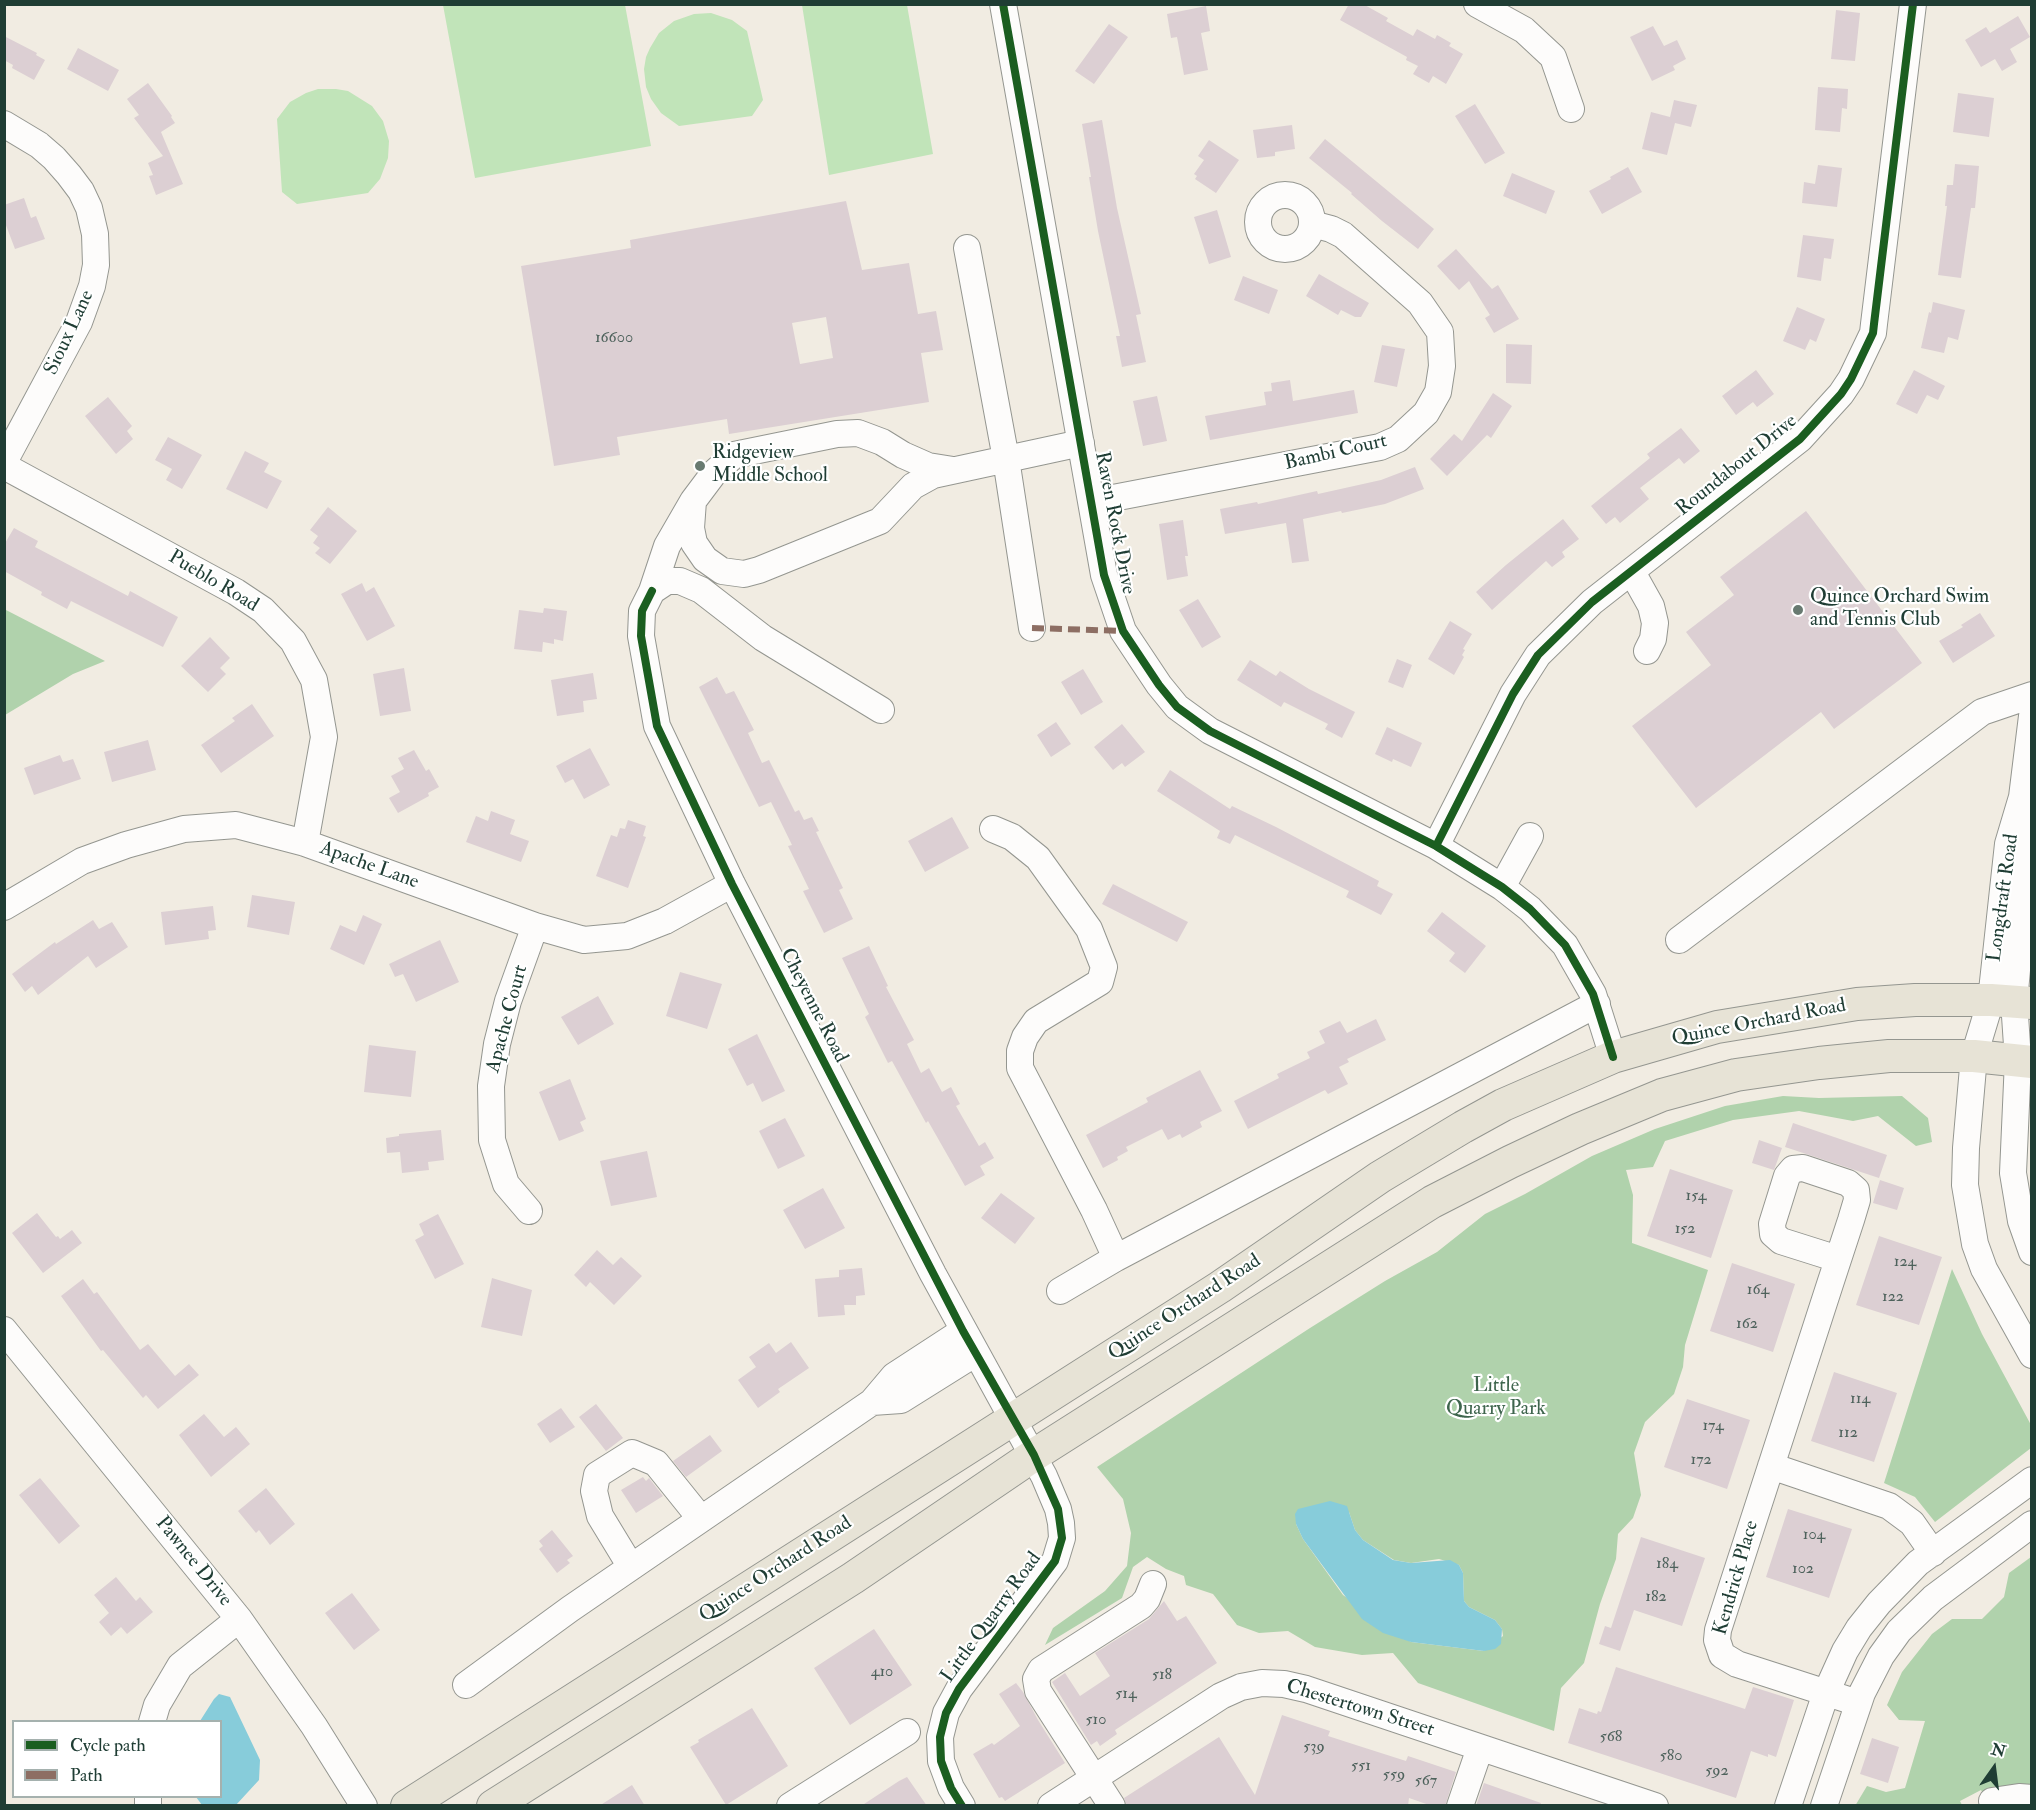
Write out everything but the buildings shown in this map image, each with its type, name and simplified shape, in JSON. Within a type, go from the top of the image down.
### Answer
[{"type":"main road","name":"Quince Orchard Road","points":[[408,1806],[1220,1287],[1380,1177],[1503,1105],[1613,1057],[1717,1028],[1857,1004],[1915,1000],[2012,1001]]},
{"type":"main road","points":[[493,1806],[853,1578],[1034,1455],[1432,1202],[1510,1162],[1580,1129],[1662,1095],[1736,1075],[1818,1063],[1889,1056],[1974,1056],[2025,1061]]},
{"type":"street","name":"Raven Rock Drive","points":[[1003,4],[1104,575],[1123,631],[1159,685],[1177,707],[1210,731],[1436,846],[1502,886],[1530,909],[1565,945],[1593,994],[1613,1057]]},
{"type":"street","points":[[1477,4],[1524,30],[1553,57],[1571,109]]},
{"type":"street","name":"Roundabout Drive","points":[[1436,846],[1513,694],[1538,656],[1592,602],[1800,439],[1841,394],[1851,379],[1873,333],[1913,4]]},
{"type":"street","name":"Sioux Lane","points":[[4,124],[39,145],[54,158],[81,191],[89,208],[95,234],[96,265],[92,286],[79,322],[4,464]]},
{"type":"street","name":"Bambi Court","points":[[1092,502],[1380,447],[1398,439],[1426,413],[1437,392],[1442,366],[1440,332],[1420,303],[1344,235],[1312,224]]},
{"type":"street","points":[[968,248],[1006,459],[1032,628]]},
{"type":"street","name":"Cheyenne Road","points":[[953,470],[928,466],[882,442],[858,434],[837,434],[734,455],[718,468],[693,501],[667,546],[652,591],[642,611],[641,636],[657,726],[732,884],[963,1331],[1013,1419]]},
{"type":"street","points":[[693,501],[694,543],[705,559],[722,570],[744,574],[880,521],[913,486],[933,475],[1082,443]]},
{"type":"street","name":"Pueblo Road","points":[[4,464],[236,592],[263,610],[294,641],[314,680],[324,737],[305,843]]},
{"type":"street","points":[[1632,572],[1652,606],[1655,623],[1653,639],[1647,651]]},
{"type":"street","points":[[652,591],[667,581],[680,581],[701,590],[763,638],[881,710]]},
{"type":"street","points":[[1679,940],[1982,712],[2031,695]]},
{"type":"street","name":"Longdraft Road","points":[[2012,1001],[2029,846],[2027,798],[2031,716]]},
{"type":"street","name":"Apache Lane","points":[[4,907],[82,861],[126,844],[184,829],[236,825],[305,843],[535,926],[584,940],[627,936],[664,921],[732,884]]},
{"type":"street","points":[[993,830],[1012,837],[1038,858],[1089,929],[1104,967],[1100,982],[1036,1021],[1025,1037],[1020,1051],[1020,1068],[1094,1210],[1116,1258]]},
{"type":"street","points":[[1502,886],[1530,836]]},
{"type":"street","name":"Apache Court","points":[[529,1211],[506,1184],[492,1140],[491,1086],[497,1044],[508,1001],[535,926]]},
{"type":"street","points":[[2012,1001],[1974,1056],[1965,1185],[1975,1244],[1984,1269],[2031,1355]]},
{"type":"street","points":[[2012,1001],[2025,1061],[2013,1173],[2021,1221],[2031,1252]]},
{"type":"street","points":[[1060,1291],[1116,1258],[1596,1004]]},
{"type":"street","name":"Kendrick Place","points":[[1838,1259],[1718,1630],[1718,1645],[1722,1655],[1737,1664],[1858,1703]]},
{"type":"street","name":"Pawnee Drive","points":[[4,1330],[239,1619],[314,1726],[364,1806]]},
{"type":"street","points":[[466,1685],[570,1609],[872,1402],[894,1376],[963,1331]]},
{"type":"street","points":[[872,1402],[901,1400],[975,1353]]},
{"type":"street","name":"Little Quarry Road","points":[[962,1806],[951,1788],[941,1761],[940,1737],[946,1713],[959,1689],[1040,1584],[1055,1561],[1062,1538],[1058,1509],[1034,1455],[1013,1419]]},
{"type":"street","points":[[631,1567],[600,1516],[594,1491],[597,1475],[632,1453],[656,1462],[701,1519]]},
{"type":"street","points":[[1771,1466],[1889,1506],[1912,1523],[1933,1553]]},
{"type":"street","points":[[1788,1806],[1826,1693],[1845,1651],[1859,1628],[1900,1581],[1933,1553],[2031,1480]]},
{"type":"street","points":[[1824,1806],[1870,1674],[1899,1631],[1933,1598],[2031,1524]]},
{"type":"street","points":[[1112,1806],[1038,1691],[1036,1679],[1041,1670],[1138,1608],[1147,1599],[1153,1584]]},
{"type":"street","points":[[153,1720],[157,1705],[180,1666],[239,1619]]},
{"type":"street","name":"Chestertown Street","points":[[1051,1806],[1221,1696],[1240,1687],[1262,1683],[1284,1683],[1305,1689],[1480,1748],[1597,1796],[1655,1806]]},
{"type":"street","points":[[798,1803],[907,1732]]},
{"type":"street","points":[[1460,1806],[1480,1748]]},
{"type":"street","points":[[1992,1801],[2019,1797],[2031,1798]]},
{"type":"green space","points":[[443,5],[625,5],[651,146],[475,178]]},
{"type":"green space","points":[[802,5],[907,5],[933,154],[829,175]]},
{"type":"green space","points":[[711,13],[732,20],[747,31],[763,100],[752,116],[679,126],[661,113],[651,99],[646,87],[644,69],[646,57],[659,33],[674,21],[694,14]]},
{"type":"green space","points":[[318,89],[348,91],[372,106],[383,121],[389,141],[388,158],[380,179],[368,193],[297,204],[282,192],[277,119],[290,102]]},
{"type":"green space","points":[[5,609],[105,661],[73,674],[5,715]]},
{"type":"green space","name":"Little Quarry Park","points":[[1783,1096],[1819,1098],[1902,1096],[1928,1118],[1932,1142],[1916,1146],[1878,1116],[1853,1121],[1799,1111],[1733,1120],[1665,1141],[1653,1167],[1626,1170],[1633,1195],[1632,1243],[1708,1270],[1685,1345],[1683,1367],[1674,1394],[1645,1422],[1634,1453],[1641,1495],[1633,1518],[1618,1534],[1616,1559],[1600,1604],[1584,1663],[1561,1688],[1554,1731],[1418,1683],[1393,1653],[1362,1655],[1315,1647],[1288,1631],[1259,1633],[1237,1625],[1213,1594],[1186,1585],[1184,1576],[1166,1569],[1147,1557],[1133,1567],[1122,1598],[1045,1645],[1053,1628],[1105,1591],[1127,1566],[1131,1533],[1123,1499],[1097,1467],[1310,1328],[1385,1281],[1437,1252],[1485,1214],[1592,1156],[1655,1129],[1725,1106]],"holes":[[[1349,1512],[1355,1530],[1363,1540],[1394,1560],[1411,1563],[1439,1559],[1459,1565],[1463,1573],[1464,1601],[1469,1607],[1495,1620],[1502,1629],[1503,1636],[1484,1651],[1411,1642],[1343,1595],[1303,1539],[1296,1524]]]},
{"type":"green space","points":[[1952,1269],[1982,1334],[2031,1425],[2031,1448],[1935,1522],[1915,1497],[1884,1483]]},
{"type":"green space","points":[[2031,1557],[2031,1786],[2018,1784],[2001,1795],[1984,1796],[1981,1790],[1960,1801],[1962,1805],[1855,1806],[1867,1786],[1886,1792],[1905,1788],[1925,1721],[1899,1720],[1887,1705],[1902,1672],[1932,1634],[1952,1619],[1982,1619],[2004,1597],[2009,1573]]},
{"type":"water","points":[[1330,1501],[1347,1506],[1355,1530],[1363,1540],[1393,1560],[1411,1563],[1450,1560],[1459,1565],[1463,1573],[1464,1601],[1469,1607],[1495,1620],[1502,1629],[1501,1644],[1495,1649],[1484,1651],[1411,1642],[1383,1633],[1362,1619],[1303,1539],[1296,1524],[1295,1514],[1298,1509]]},
{"type":"water","points":[[219,1694],[230,1697],[260,1760],[259,1780],[236,1805],[202,1805],[197,1798],[222,1798],[222,1720],[201,1720]]},
{"type":"marked path","points":[[1032,628],[1123,631]]},
{"type":"cycle path","points":[[1003,4],[1104,575],[1123,631],[1159,685],[1177,707],[1210,731],[1436,846],[1502,887],[1530,909],[1565,945],[1593,994],[1613,1057]]},
{"type":"cycle path","points":[[1436,846],[1513,694],[1538,655],[1592,602],[1800,439],[1841,394],[1851,379],[1873,333],[1913,4]]},
{"type":"cycle path","points":[[652,591],[642,611],[641,636],[657,726],[732,884],[963,1331],[1034,1455],[1058,1509],[1062,1538],[1055,1561],[959,1689],[946,1713],[940,1737],[941,1761],[951,1788],[962,1806]]},
{"type":"place","name":"Ridgeview Middle School","points":[[700,466]]},
{"type":"place","name":"Quince Orchard Swim and Tennis Club","points":[[1798,610]]}]
